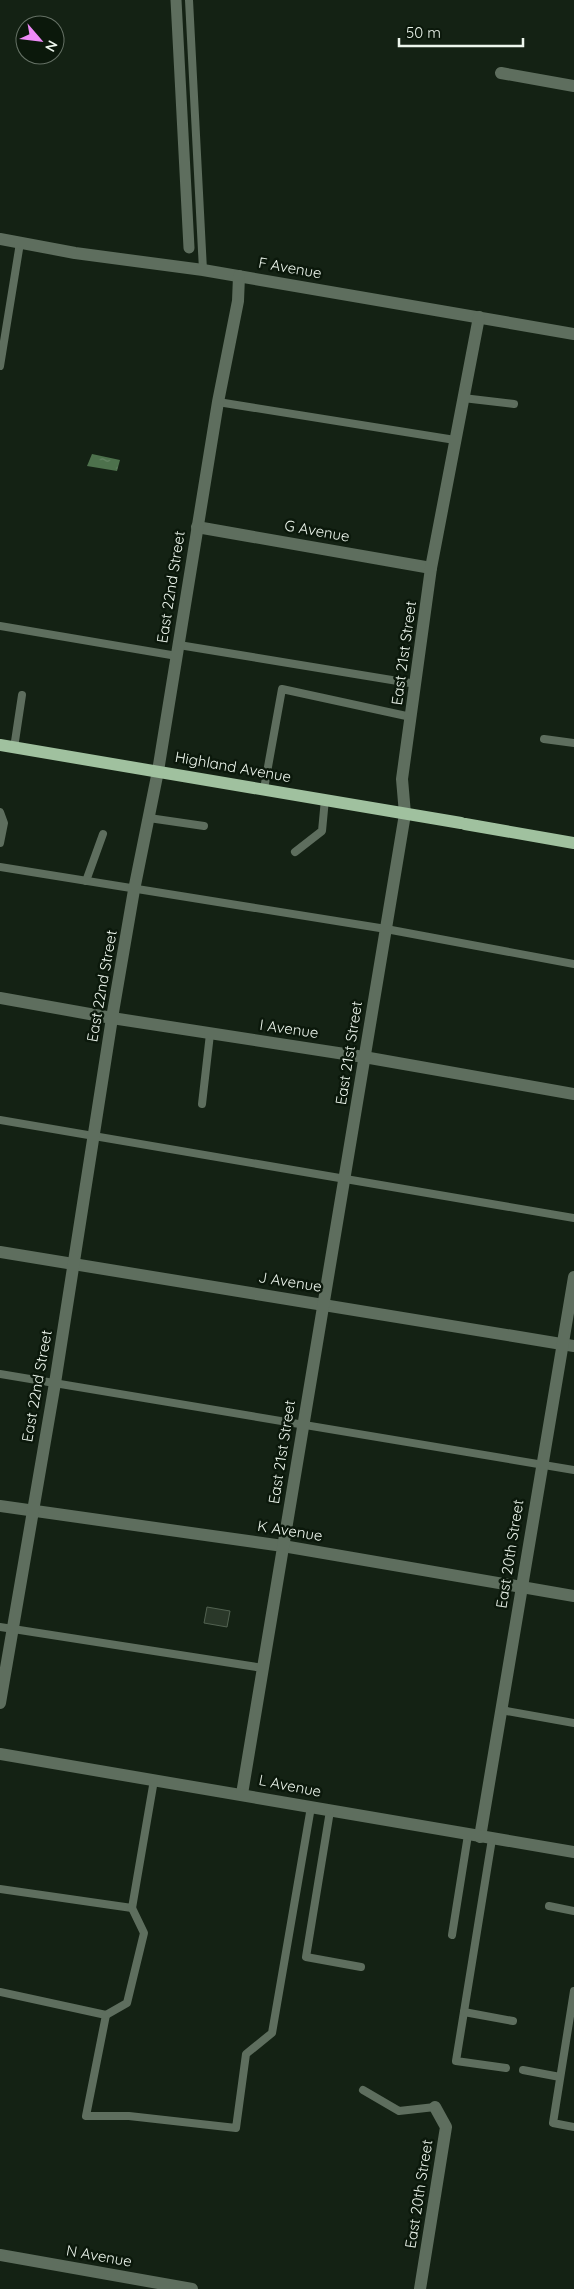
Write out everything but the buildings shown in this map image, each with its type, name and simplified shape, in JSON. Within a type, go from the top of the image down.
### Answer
[{"type":"main road","name":"Highland Avenue","points":[[0,745],[574,843]]},
{"type":"street","points":[[176,0],[188,248]]},
{"type":"street","points":[[501,73],[574,86]]},
{"type":"street","name":"F Avenue","points":[[0,239],[75,253],[239,276],[574,334]]},
{"type":"street","name":"East 22nd Street","points":[[0,1703],[6,1628],[31,1512],[55,1383],[112,1018],[134,890],[158,771],[218,402],[238,301],[239,276]]},
{"type":"street","name":"East 21st Street","points":[[242,1794],[405,814],[402,779],[431,568],[479,317]]},
{"type":"street","name":"G Avenue","points":[[197,527],[431,568]]},
{"type":"street","name":"I Avenue","points":[[0,998],[210,1034],[364,1056],[574,1094]]},
{"type":"street","name":"J Avenue","points":[[0,1252],[568,1345]]},
{"type":"street","name":"East 20th Street","points":[[480,1837],[541,1464],[568,1345],[574,1277]]},
{"type":"street","name":"K Avenue","points":[[0,1506],[31,1512],[283,1546],[574,1596]]},
{"type":"street","name":"L Avenue","points":[[0,1754],[574,1852]]},
{"type":"street","name":"East 20th Street","points":[[420,2289],[446,2127],[435,2107]]},
{"type":"street","name":"N Avenue","points":[[0,2255],[192,2289]]},
{"type":"lane","points":[[189,0],[202,270]]},
{"type":"lane","points":[[0,366],[20,243]]},
{"type":"lane","points":[[463,398],[514,404]]},
{"type":"lane","points":[[218,402],[455,440]]},
{"type":"lane","points":[[0,626],[416,684]]},
{"type":"lane","points":[[264,789],[282,689],[411,717]]},
{"type":"lane","points":[[14,748],[22,695]]},
{"type":"lane","points":[[544,739],[574,743]]},
{"type":"lane","points":[[295,852],[322,831],[324,799]]},
{"type":"lane","points":[[0,812],[4,823],[0,843]]},
{"type":"lane","points":[[149,818],[204,826]]},
{"type":"lane","points":[[86,882],[103,834]]},
{"type":"lane","points":[[0,867],[386,929],[574,963]]},
{"type":"lane","points":[[202,1104],[210,1034]]},
{"type":"lane","points":[[0,1120],[574,1218]]},
{"type":"lane","points":[[0,1374],[574,1470]]},
{"type":"lane","points":[[6,1628],[262,1668]]},
{"type":"lane","points":[[502,1710],[574,1723]]},
{"type":"lane","points":[[0,1992],[106,2015],[127,2003],[144,1933],[132,1908],[154,1780]]},
{"type":"lane","points":[[106,2015],[86,2116],[129,2116],[236,2128],[246,2054],[272,2033],[311,1808]]},
{"type":"lane","points":[[330,1811],[306,1957],[361,1966]]},
{"type":"lane","points":[[452,1935],[480,1837]]},
{"type":"lane","points":[[480,1837],[464,2012],[456,2061],[506,2068]]},
{"type":"lane","points":[[0,1889],[132,1908]]},
{"type":"lane","points":[[549,1906],[574,1910]]},
{"type":"lane","points":[[574,1991],[553,2123],[574,2127]]},
{"type":"lane","points":[[464,2012],[513,2021]]},
{"type":"lane","points":[[523,2070],[560,2077]]},
{"type":"lane","points":[[363,2090],[399,2111],[435,2107]]},
{"type":"water","points":[[92,454],[120,460],[117,471],[87,466]]}]
